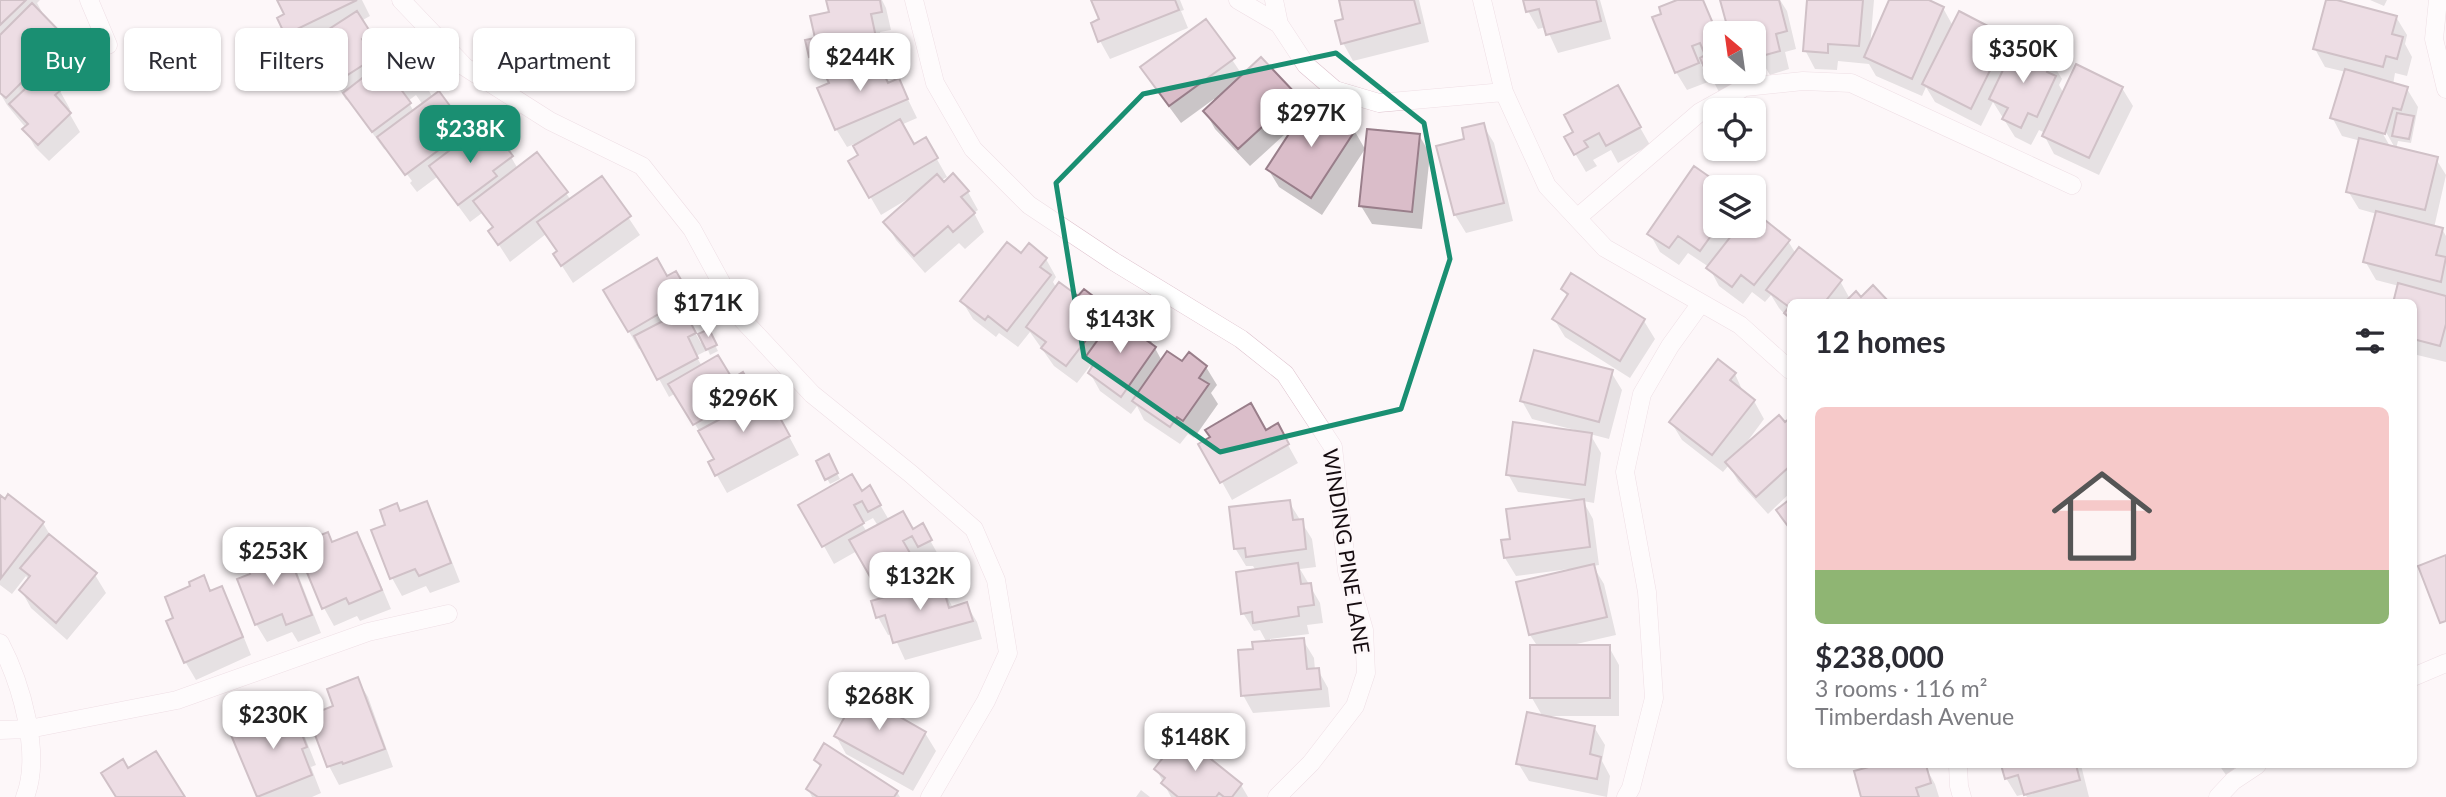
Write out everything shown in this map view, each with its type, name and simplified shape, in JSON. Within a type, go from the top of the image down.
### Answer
[{"type":"street","points":[[89,0],[101,28]]},
{"type":"street","points":[[401,0],[465,67],[550,121],[642,166],[692,229],[740,317],[812,394],[974,529],[996,580],[1008,653],[986,701],[930,797]]},
{"type":"street","name":"WINDING PINE LANE","points":[[914,0],[935,83],[973,149],[1029,205],[1113,261],[1241,338],[1285,374],[1334,447],[1347,571],[1364,630],[1366,673],[1355,706],[1311,763],[1277,797]]},
{"type":"street","points":[[1238,0],[1279,24]]},
{"type":"street","points":[[1274,0],[1279,24],[1306,65],[1335,90],[1378,103],[1504,92]]},
{"type":"street","points":[[1482,0],[1504,92],[1547,186],[1605,248],[1740,325],[1787,367]]},
{"type":"street","points":[[2438,0],[2434,39],[2446,89]]},
{"type":"street","points":[[1577,218],[1700,112],[1745,87],[1803,81],[1851,83],[2072,185]]},
{"type":"street","points":[[1626,797],[1631,788],[1654,698],[1647,592],[1625,472],[1642,394],[1670,346],[1701,303]]},
{"type":"street","points":[[0,730],[29,729],[177,700],[368,632],[448,614]]},
{"type":"street","points":[[0,643],[14,669],[29,729],[30,783],[25,797]]},
{"type":"street","points":[[2417,675],[2446,663]]},
{"type":"street","points":[[1958,768],[1962,797]]},
{"type":"street","points":[[2218,797],[2253,768]]},
{"type":"highlighted area","points":[[1336,53],[1424,123],[1450,259],[1401,409],[1220,452],[1084,357],[1056,183],[1143,94]]},
{"type":"building","points":[[0,0],[26,0],[0,25]]},
{"type":"building","points":[[277,0],[357,0],[299,28],[282,28],[277,18],[284,14]]},
{"type":"building","points":[[826,0],[880,0],[882,12],[871,14],[877,42],[809,57],[805,40],[815,38],[810,16],[829,12]]},
{"type":"building","points":[[1091,0],[1175,0],[1179,10],[1098,42],[1091,23],[1099,19]]},
{"type":"building","points":[[1339,0],[1414,0],[1420,23],[1341,44],[1335,21],[1343,19]]},
{"type":"building","points":[[1523,0],[1596,0],[1601,21],[1546,35],[1539,9],[1526,12]]},
{"type":"building","points":[[1677,0],[1703,0],[1712,21],[1703,21],[1703,50],[1700,43],[1692,46],[1699,63],[1675,73],[1652,17],[1661,14],[1659,7]]},
{"type":"building","points":[[1720,0],[1779,0],[1787,31],[1776,34],[1780,51],[1766,55],[1766,21],[1726,21]]},
{"type":"building","points":[[1807,0],[1863,0],[1859,46],[1828,44],[1828,53],[1803,51]]},
{"type":"building","points":[[1889,0],[1929,0],[1944,7],[1912,79],[1864,57]]},
{"type":"building","points":[[2326,0],[2337,0],[2397,16],[2392,34],[2403,37],[2397,59],[2386,56],[2383,67],[2313,49]]},
{"type":"building","points":[[32,3],[56,28],[21,28],[21,83],[6,98],[0,93],[0,35]]},
{"type":"building","points":[[357,11],[368,28],[362,28],[362,66],[348,75],[348,28],[331,28]]},
{"type":"building","points":[[1959,11],[2007,36],[1971,109],[1922,84]]},
{"type":"building","points":[[1206,19],[1235,58],[1169,106],[1140,67]]},
{"type":"building","points":[[2016,43],[2052,60],[2047,72],[2056,76],[2037,117],[2028,113],[2021,128],[2002,119],[2008,108],[1989,99]]},
{"type":"building","points":[[876,56],[888,83],[899,78],[908,99],[835,130],[817,88],[829,83],[826,77]]},
{"type":"building","points":[[1261,57],[1297,95],[1238,149],[1203,111]]},
{"type":"building","points":[[2076,64],[2123,87],[2089,158],[2042,136]]},
{"type":"building","points":[[2345,69],[2408,87],[2401,110],[2393,108],[2385,134],[2330,118]]},
{"type":"building","points":[[362,78],[362,91],[402,91],[411,103],[372,132],[343,93]]},
{"type":"building","points":[[1618,85],[1641,127],[1606,146],[1599,133],[1584,141],[1588,147],[1574,155],[1564,137],[1573,132],[1564,115]]},
{"type":"building","points":[[23,91],[60,91],[55,95],[71,113],[38,145],[22,129],[28,124],[9,104]]},
{"type":"building","points":[[439,91],[467,129],[405,175],[377,137]]},
{"type":"building","points":[[1311,100],[1356,129],[1311,198],[1266,169]]},
{"type":"building","points":[[2397,113],[2414,116],[2409,139],[2392,136]]},
{"type":"building","points":[[900,119],[914,144],[926,137],[938,158],[869,198],[848,161],[858,155],[853,146]]},
{"type":"building","points":[[1484,123],[1504,203],[1454,215],[1436,146],[1464,139],[1462,128]]},
{"type":"building","points":[[478,129],[489,143],[498,136],[513,156],[493,171],[497,176],[458,205],[429,166]]},
{"type":"building","points":[[1367,129],[1420,134],[1412,212],[1359,206]]},
{"type":"building","points":[[2359,138],[2438,157],[2425,210],[2346,192]]},
{"type":"building","points":[[537,152],[568,192],[498,245],[488,231],[493,227],[473,201]]},
{"type":"building","points":[[1694,166],[1707,175],[1703,175],[1703,238],[1709,238],[1700,251],[1678,236],[1669,248],[1647,234]]},
{"type":"building","points":[[953,173],[969,191],[961,197],[975,213],[953,232],[948,226],[914,256],[883,222],[937,174],[944,182]]},
{"type":"building","points":[[602,176],[631,216],[561,266],[553,254],[557,251],[537,222]]},
{"type":"building","points":[[2376,211],[2443,228],[2436,255],[2446,257],[2441,282],[2363,262]]},
{"type":"building","points":[[1766,221],[1790,240],[1754,285],[1741,275],[1732,287],[1706,268],[1730,238],[1766,238]]},
{"type":"building","points":[[1007,242],[1021,253],[1029,243],[1047,258],[1040,267],[1051,275],[1007,331],[988,316],[985,320],[960,301]]},
{"type":"building","points":[[1799,247],[1842,280],[1827,299],[1787,299],[1787,306],[1766,290]]},
{"type":"building","points":[[657,258],[667,276],[676,271],[687,290],[669,300],[672,306],[628,332],[603,290]]},
{"type":"building","points":[[1571,273],[1645,319],[1620,361],[1552,319],[1568,294],[1561,289]]},
{"type":"building","points":[[1059,282],[1078,296],[1084,289],[1110,309],[1066,366],[1041,348],[1046,342],[1026,327]]},
{"type":"building","points":[[2398,283],[2446,296],[2446,324],[2440,346],[2417,340],[2417,299],[2394,299]]},
{"type":"building","points":[[1873,285],[1886,299],[1848,299],[1856,291],[1861,297]]},
{"type":"building","points":[[684,310],[696,333],[688,337],[698,358],[657,380],[634,336]]},
{"type":"building","points":[[1128,313],[1146,326],[1139,335],[1156,347],[1121,397],[1088,373],[1093,365],[1084,359],[1110,323],[1117,328]]},
{"type":"building","points":[[709,329],[717,345],[706,350],[698,334]]},
{"type":"building","points":[[1534,350],[1613,370],[1599,422],[1520,401]]},
{"type":"building","points":[[1167,351],[1182,361],[1189,352],[1207,366],[1199,378],[1209,384],[1183,421],[1177,417],[1170,427],[1132,401]]},
{"type":"building","points":[[718,355],[732,378],[724,382],[735,401],[693,425],[668,384]]},
{"type":"building","points":[[1718,359],[1736,373],[1730,380],[1755,400],[1712,455],[1669,422]]},
{"type":"building","points":[[743,372],[754,391],[741,398],[730,380]]},
{"type":"building","points":[[767,394],[790,436],[715,476],[708,462],[714,459],[698,431]]},
{"type":"building","points":[[1251,403],[1266,430],[1278,423],[1289,444],[1220,483],[1198,444],[1210,437],[1205,430]]},
{"type":"building","points":[[1779,415],[1785,422],[1787,420],[1787,469],[1756,497],[1725,462]]},
{"type":"building","points":[[1513,422],[1592,433],[1585,485],[1506,475]]},
{"type":"building","points":[[829,454],[838,473],[825,480],[816,461]]},
{"type":"building","points":[[852,474],[862,491],[870,485],[881,505],[868,512],[862,501],[854,505],[864,523],[822,547],[798,505]]},
{"type":"building","points":[[8,494],[44,522],[1,578],[0,495],[5,499]]},
{"type":"building","points":[[1584,499],[1590,547],[1504,558],[1501,540],[1510,539],[1506,509]]},
{"type":"building","points":[[1290,500],[1293,520],[1303,519],[1306,549],[1246,557],[1245,548],[1234,549],[1229,507]]},
{"type":"building","points":[[427,501],[451,563],[419,576],[415,569],[390,579],[371,530],[385,525],[380,510],[397,503],[400,511]]},
{"type":"building","points":[[1787,501],[1787,525],[1776,510]]},
{"type":"building","points":[[903,511],[913,529],[923,523],[932,540],[918,547],[912,536],[903,541],[914,560],[873,582],[849,540]]},
{"type":"building","points":[[328,532],[332,542],[357,532],[382,590],[349,604],[346,598],[322,609],[301,558],[316,552],[311,539]]},
{"type":"building","points":[[49,534],[97,573],[56,623],[19,590],[30,576],[20,568]]},
{"type":"building","points":[[284,542],[312,615],[286,625],[282,614],[255,625],[237,579],[250,574],[244,558]]},
{"type":"building","points":[[2446,555],[2446,621],[2440,623],[2418,566]]},
{"type":"building","points":[[1298,563],[1301,584],[1311,583],[1314,605],[1298,607],[1299,616],[1253,623],[1252,612],[1241,614],[1236,572]]},
{"type":"building","points":[[1594,564],[1607,617],[1529,635],[1516,582]]},
{"type":"building","points":[[204,575],[210,591],[222,586],[243,637],[184,663],[166,621],[173,618],[165,597],[190,586],[189,582]]},
{"type":"building","points":[[941,581],[949,608],[967,602],[973,621],[893,643],[885,615],[876,618],[871,601]]},
{"type":"building","points":[[1304,638],[1307,669],[1319,668],[1321,689],[1241,696],[1238,650],[1253,649],[1252,642]]},
{"type":"building","points":[[1530,645],[1610,645],[1610,698],[1530,698]]},
{"type":"building","points":[[358,677],[385,749],[327,767],[308,716],[333,706],[327,689]]},
{"type":"building","points":[[851,689],[926,732],[903,774],[834,736],[849,709],[842,706]]},
{"type":"building","points":[[289,702],[307,747],[302,749],[312,775],[257,797],[231,735],[259,724],[255,716]]},
{"type":"building","points":[[1527,712],[1595,726],[1590,754],[1601,757],[1597,779],[1516,764]]},
{"type":"building","points":[[1181,735],[1242,784],[1232,797],[1224,797],[1219,793],[1216,797],[1178,797],[1161,783],[1165,778],[1154,769]]},
{"type":"building","points":[[824,743],[898,791],[894,797],[818,797],[806,789],[821,765],[814,760]]},
{"type":"building","points":[[156,751],[185,797],[116,797],[101,773],[123,759],[128,768]]},
{"type":"building","points":[[1865,768],[1927,768],[1931,783],[1916,788],[1919,797],[1861,797],[1854,771]]},
{"type":"building","points":[[2002,768],[2077,768],[2080,780],[2024,795],[2018,775],[2005,779]]}]
